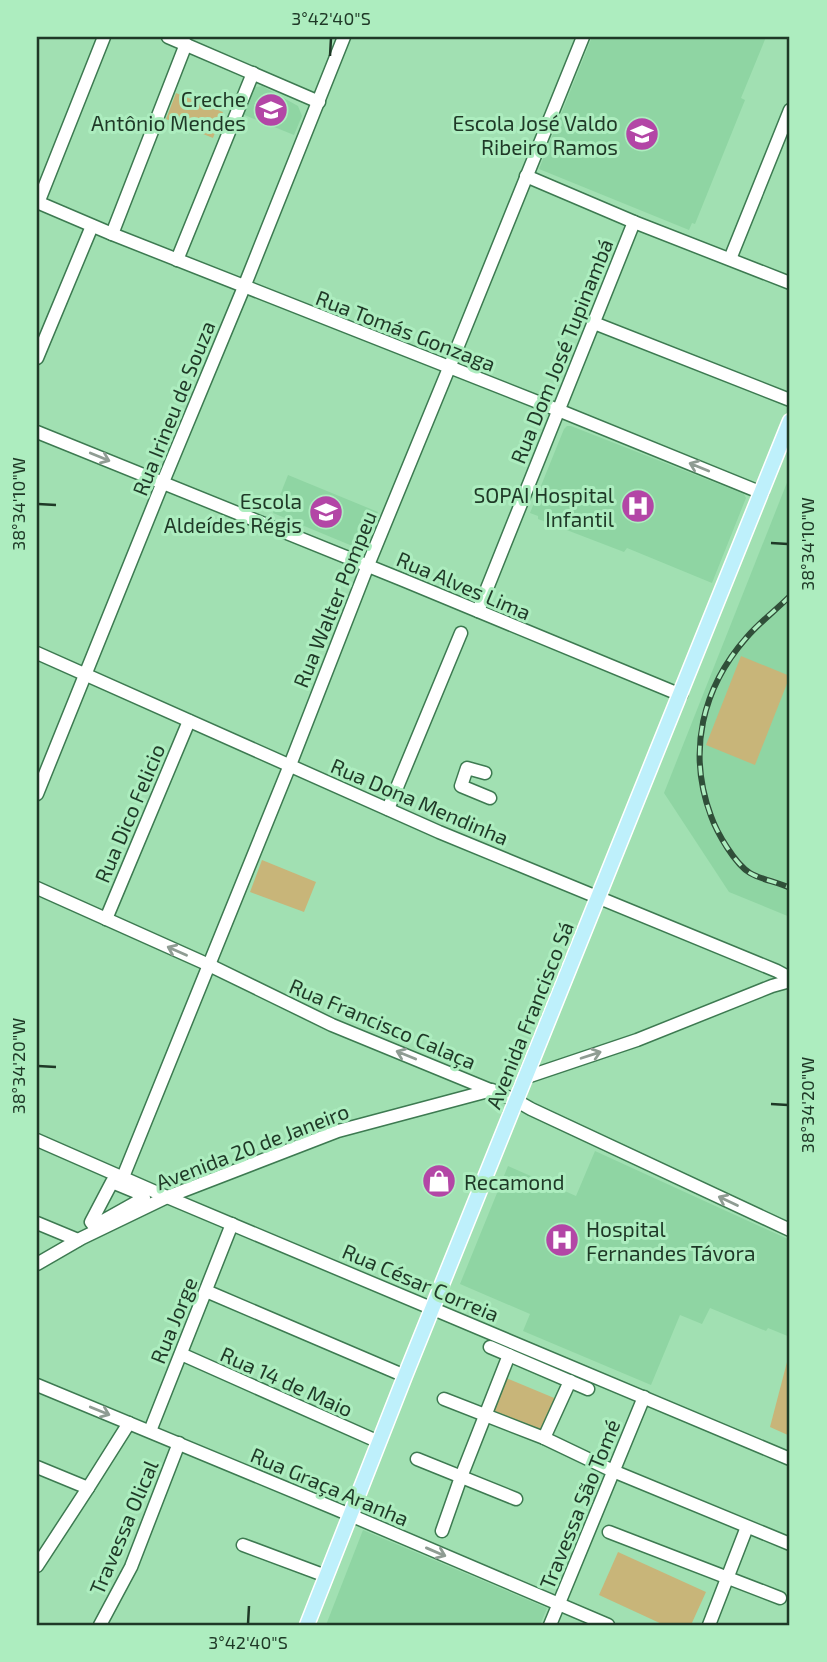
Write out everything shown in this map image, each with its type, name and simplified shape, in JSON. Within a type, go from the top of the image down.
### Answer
[{"type":"main road","name":"Avenida Francisco Sá","points":[[307,1625],[790,421]]},
{"type":"street","points":[[37,202],[104,37]]},
{"type":"street","points":[[169,37],[319,102]]},
{"type":"street","name":"Rua Irineu de Souza","points":[[37,794],[344,37]]},
{"type":"street","name":"Rua Walter Pompeu","points":[[123,1177],[583,37]]},
{"type":"street","points":[[112,234],[186,44]]},
{"type":"street","points":[[177,260],[253,73]]},
{"type":"street","points":[[730,259],[790,110]]},
{"type":"street","points":[[526,176],[790,283]]},
{"type":"street","name":"Rua Tomás Gonzaga","points":[[37,202],[762,493]]},
{"type":"street","name":"Rua Dom José Tupinambá","points":[[478,611],[634,222]]},
{"type":"street","points":[[37,358],[92,226]]},
{"type":"street","points":[[594,323],[790,400]]},
{"type":"street","name":"Rua Alves Lima","points":[[37,432],[681,695]]},
{"type":"street","points":[[388,810],[461,633]]},
{"type":"street","name":"Rua Dona Mendinha","points":[[37,653],[56,658],[85,676],[388,810],[777,971],[790,979]]},
{"type":"street","name":"Rua Dico Felicio","points":[[106,919],[188,721]]},
{"type":"street","points":[[485,773],[467,768],[461,786],[490,798]]},
{"type":"street","name":"Rua Francisco Calaça","points":[[37,888],[209,965],[332,1025],[517,1101],[790,1230]]},
{"type":"street","points":[[527,1077],[637,1040],[790,979]]},
{"type":"street","name":"Avenida 20 de Janeiro","points":[[37,1264],[78,1240],[167,1197],[338,1131],[492,1090]]},
{"type":"street","name":"Rua César Correia","points":[[37,1140],[790,1459]]},
{"type":"street","points":[[37,1223],[78,1240]]},
{"type":"street","name":"Rua Jorge","points":[[150,1431],[232,1224]]},
{"type":"street","points":[[206,1291],[405,1376]]},
{"type":"street","points":[[490,1347],[588,1389]]},
{"type":"street","name":"Rua 14 de Maio","points":[[181,1354],[379,1442]]},
{"type":"street","points":[[442,1531],[509,1355]]},
{"type":"street","points":[[544,1438],[570,1381]]},
{"type":"street","name":"Rua Graça Aranha","points":[[37,1385],[608,1625]]},
{"type":"street","name":"Travessa São Tomé","points":[[550,1625],[644,1397]]},
{"type":"street","points":[[444,1399],[544,1438],[613,1471],[790,1545]]},
{"type":"street","points":[[37,1566],[41,1553],[88,1488],[129,1423]]},
{"type":"street","name":"Travessa Olical","points":[[100,1625],[131,1567],[179,1443]]},
{"type":"street","points":[[417,1459],[516,1499]]},
{"type":"street","points":[[37,1467],[88,1488]]},
{"type":"street","points":[[709,1625],[747,1527]]},
{"type":"street","points":[[609,1532],[780,1598]]},
{"type":"street","points":[[243,1545],[326,1576]]},
{"type":"shaded area","name":"Escola José Valdo Ribeiro Ramos","points":[[592,37],[766,37],[741,98],[745,100],[695,224],[692,223],[689,230],[539,169]]},
{"type":"shaded area","name":"Creche Antônio Mendes","points":[[262,86],[298,106],[302,116],[294,135],[242,114],[252,88]]},
{"type":"shaded area","points":[[176,93],[223,112],[213,138],[166,119]]},
{"type":"shaded area","name":"SOPAI Hospital Infantil","points":[[567,426],[744,494],[746,498],[712,583],[627,548],[624,552],[538,519],[538,516],[530,513]]},
{"type":"shaded area","name":"Escola Aldeídes Régis","points":[[288,475],[378,512],[362,550],[273,513]]},
{"type":"shaded area","points":[[790,475],[790,917],[729,892],[664,793]]},
{"type":"shaded area","points":[[741,656],[790,676],[755,765],[706,745]]},
{"type":"shaded area","points":[[262,860],[316,882],[304,912],[250,892]]},
{"type":"shaded area","points":[[595,1151],[790,1240],[790,1337],[768,1328],[766,1331],[710,1308],[702,1324],[680,1315],[651,1385],[523,1331],[530,1314],[460,1284],[508,1166],[576,1196]]},
{"type":"shaded area","points":[[787,1362],[790,1364],[790,1436],[770,1427]]},
{"type":"shaded area","points":[[506,1378],[559,1400],[545,1433],[492,1410]]},
{"type":"shaded area","points":[[363,1530],[547,1608],[540,1625],[326,1625]]},
{"type":"shaded area","points":[[618,1552],[706,1592],[691,1625],[664,1625],[599,1595]]},
{"type":"railway","points":[[790,596],[752,632],[719,677],[703,722],[700,745],[704,792],[714,823],[727,848],[750,873],[790,888]]},
{"type":"place","name":"Creche Antônio Mendes","points":[[271,110]]},
{"type":"place","name":"Escola José Valdo Ribeiro Ramos","points":[[642,134]]},
{"type":"place","name":"SOPAI Hospital Infantil","points":[[638,506]]},
{"type":"place","name":"Escola Aldeídes Régis","points":[[326,512]]},
{"type":"place","name":"Recamond","points":[[439,1181]]},
{"type":"place","name":"Hospital Fernandes Távora","points":[[562,1240]]}]
